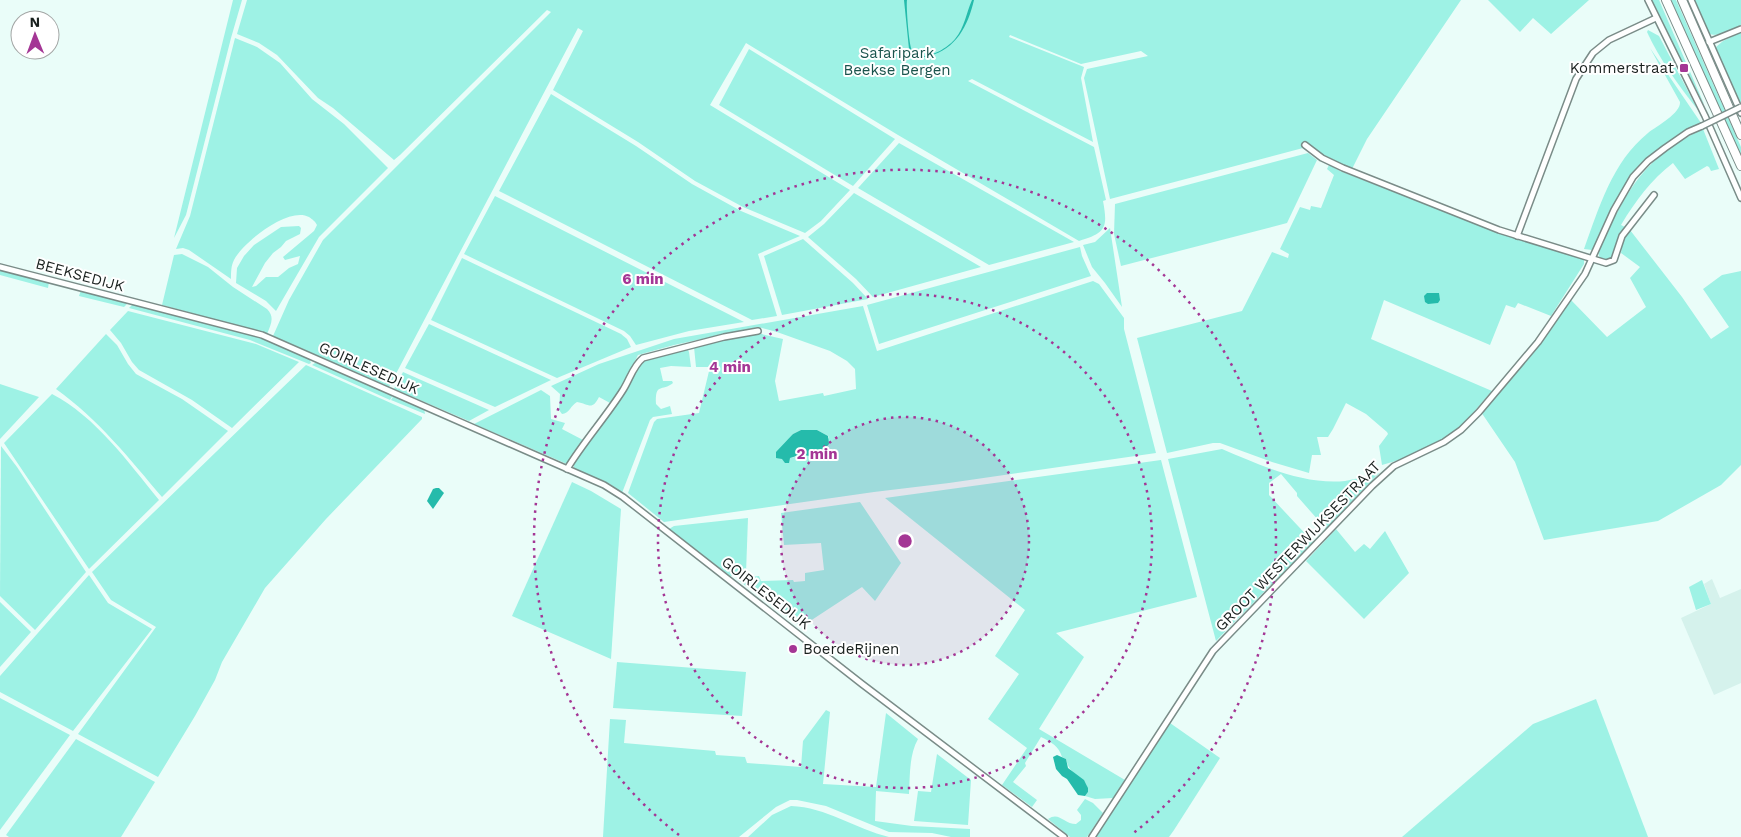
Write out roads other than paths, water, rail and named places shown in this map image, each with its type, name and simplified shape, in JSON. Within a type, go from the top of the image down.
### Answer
[{"type":"highway","points":[[1666,0],[1741,166]]},
{"type":"highway","points":[[1682,0],[1741,135]]},
{"type":"street","points":[[1648,0],[1705,116],[1741,198]]},
{"type":"street","points":[[1691,0],[1741,113]]},
{"type":"street","points":[[1517,236],[1576,79],[1588,60],[1608,40],[1656,18]]},
{"type":"street","points":[[1710,42],[1741,29]]},
{"type":"street","name":"GROOT WESTERWIJKSESTRAAT","points":[[1092,837],[1212,652],[1394,466],[1444,442],[1461,430],[1479,412],[1538,342],[1585,274],[1614,210],[1633,177],[1648,161],[1688,132],[1741,107]]},
{"type":"street","points":[[1305,146],[1322,158],[1363,176],[1517,236],[1606,263],[1614,260],[1622,236],[1654,195]]},
{"type":"street","name":"BEEKSEDIJK","points":[[0,267],[155,307]]},
{"type":"street","name":"GOIRLESEDIJK","points":[[155,307],[262,335],[604,485],[623,497],[862,684],[1064,837]]},
{"type":"street","points":[[567,469],[576,453],[623,391],[638,362],[643,358],[716,339],[758,331]]},
{"type":"place","name":"Kommerstraat","points":[[1684,68]]},
{"type":"place","name":"BoerdeRijnen","points":[[793,649]]},
{"type":"park label","name":"Safaripark Beekse Bergen","points":[[897,62]]}]
